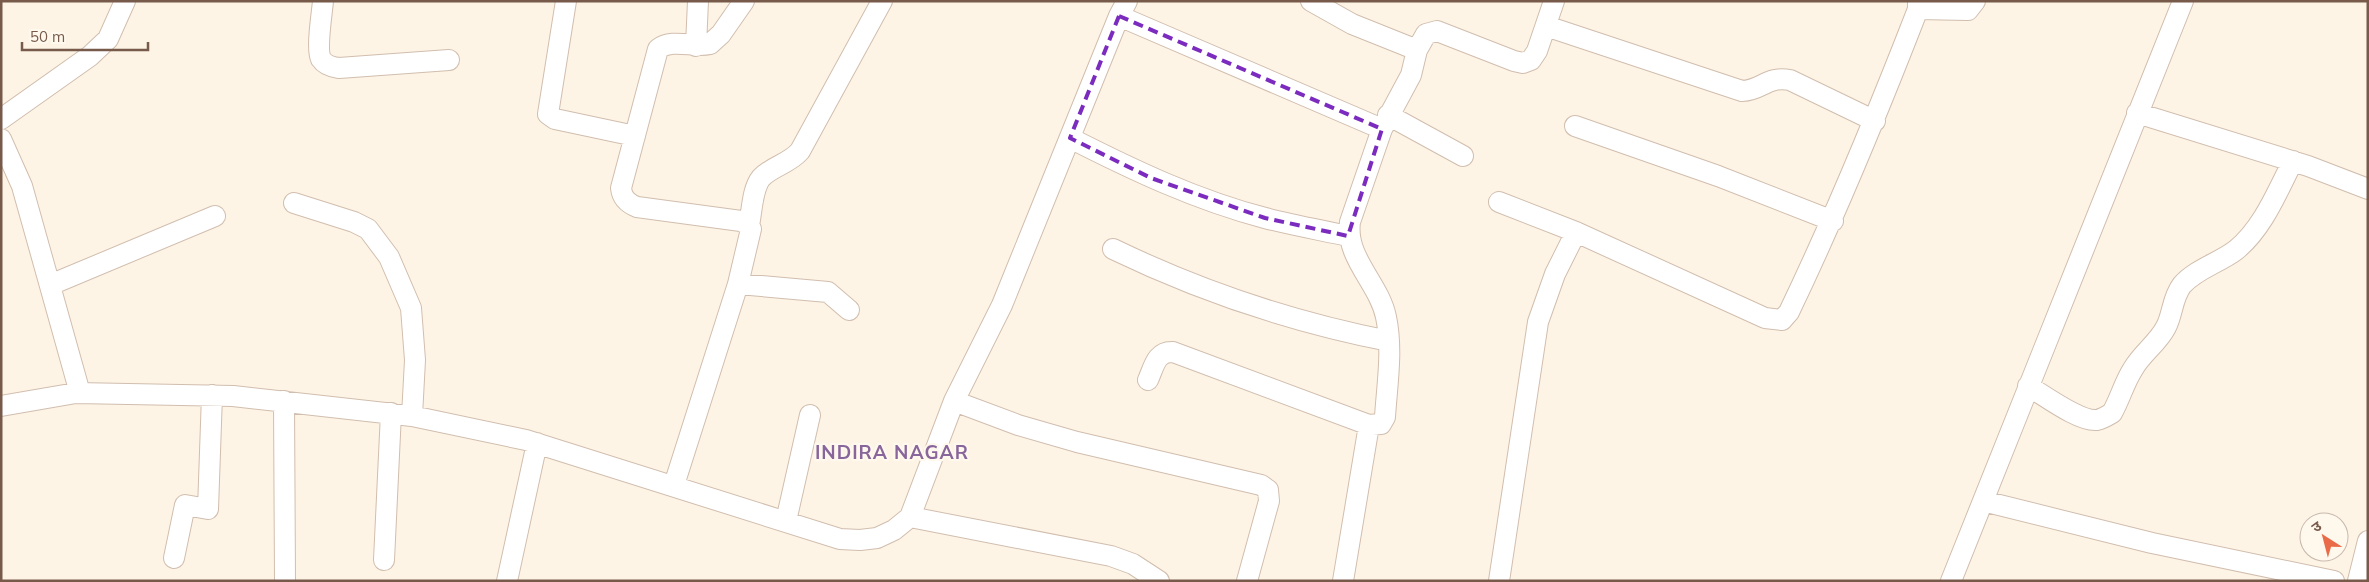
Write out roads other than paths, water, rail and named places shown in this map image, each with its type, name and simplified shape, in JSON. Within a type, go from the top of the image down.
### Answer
[{"type":"street","points":[[1,119],[90,56],[108,39],[125,1]]},
{"type":"street","points":[[323,1],[320,54],[326,64],[331,67],[449,60]]},
{"type":"street","points":[[566,1],[548,114],[555,119],[635,136]]},
{"type":"street","points":[[696,46],[698,1]]},
{"type":"street","points":[[744,1],[716,39],[710,44],[696,46],[674,43],[658,48],[621,188],[622,195],[630,205],[741,221],[749,225]]},
{"type":"street","points":[[674,485],[738,284],[751,234],[749,225],[760,181],[768,173],[790,161],[800,150],[882,1]]},
{"type":"street","points":[[1311,1],[1352,24],[1417,50]]},
{"type":"street","points":[[1148,380],[1159,355],[1165,351],[1173,352],[1369,425],[1382,424],[1384,422],[1390,340],[1386,316],[1379,297],[1348,236],[1350,222],[1385,122],[1411,75],[1417,50],[1426,34],[1437,31],[1522,63],[1531,60],[1537,51],[1554,1]]},
{"type":"street","points":[[1498,202],[1576,232],[1765,318],[1782,320],[1789,312],[1833,222],[1875,121],[1918,5],[1968,10],[1975,1]]},
{"type":"street","points":[[1951,581],[2183,1]]},
{"type":"street","points":[[1,406],[80,393],[212,395],[284,401],[412,416],[537,443],[840,538],[860,540],[877,538],[894,530],[910,517],[954,401],[1002,305],[1123,9],[1463,156]]},
{"type":"street","points":[[1546,26],[1742,91],[1750,91],[1778,78],[1790,80],[1875,121]]},
{"type":"street","points":[[2137,113],[2293,161],[2368,189]]},
{"type":"street","points":[[1575,126],[1718,176],[1833,222]]},
{"type":"street","points":[[1,138],[22,186],[80,393]]},
{"type":"street","points":[[1070,138],[1151,178],[1205,199],[1265,218],[1348,236]]},
{"type":"street","points":[[2028,386],[2077,415],[2088,419],[2096,420],[2112,413],[2133,367],[2157,341],[2166,327],[2176,294],[2191,277],[2234,251],[2249,238],[2260,223],[2293,161]]},
{"type":"street","points":[[294,203],[354,222],[368,229],[389,257],[411,308],[415,360],[412,416]]},
{"type":"street","points":[[50,286],[215,216]]},
{"type":"street","points":[[1499,581],[1538,322],[1555,274],[1576,232]]},
{"type":"street","points":[[1113,249],[1187,284],[1228,299],[1309,323],[1390,340]]},
{"type":"street","points":[[738,284],[828,292],[849,310]]},
{"type":"street","points":[[174,558],[185,505],[208,509],[212,395]]},
{"type":"street","points":[[284,401],[285,581]]},
{"type":"street","points":[[954,401],[1018,425],[1077,442],[1262,485],[1268,490],[1269,501],[1247,581]]},
{"type":"street","points":[[384,560],[391,413]]},
{"type":"street","points":[[786,521],[810,415]]},
{"type":"street","points":[[1343,581],[1369,425]]},
{"type":"street","points":[[507,581],[537,443]]},
{"type":"street","points":[[1983,502],[2152,543],[2334,581]]},
{"type":"street","points":[[910,517],[1111,556],[1133,564],[1159,581]]},
{"type":"street","points":[[2358,581],[2368,541]]},
{"type":"district","name":"INDIRA NAGAR","points":[[892,452]]}]
